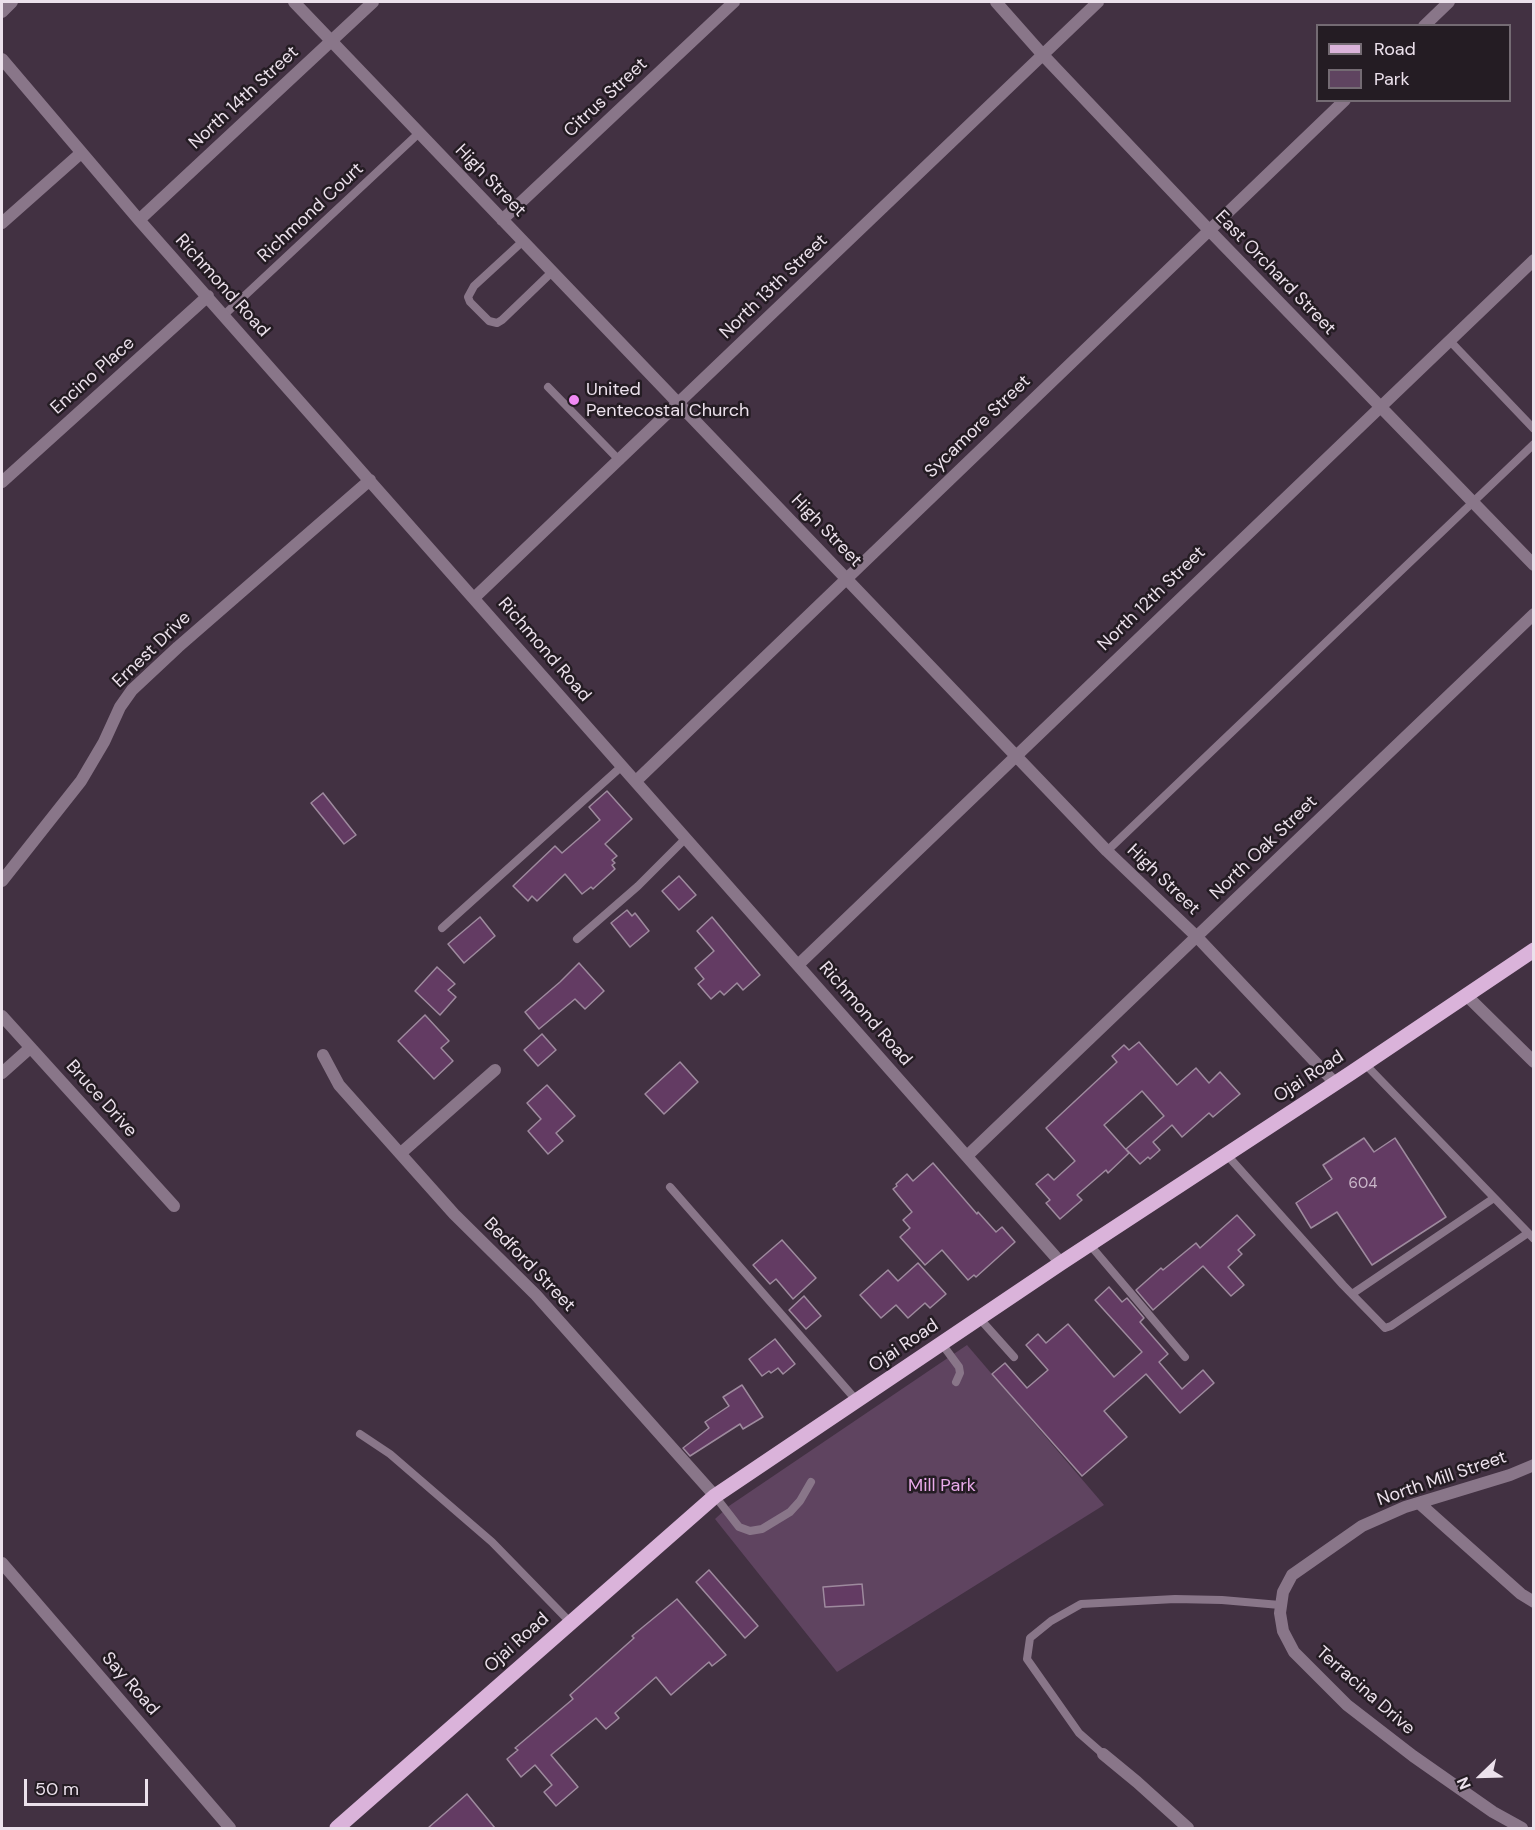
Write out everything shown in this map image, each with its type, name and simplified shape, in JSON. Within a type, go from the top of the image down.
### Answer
[{"type":"main road","name":"Ojai Road","points":[[338,1828],[715,1496],[1533,950]]},
{"type":"street","points":[[2,12],[12,2]]},
{"type":"street","name":"High Street","points":[[294,2],[1107,851],[1197,937],[1335,1083]]},
{"type":"street","name":"North 14th Street","points":[[139,220],[373,2]]},
{"type":"street","name":"Citrus Street","points":[[502,220],[734,2]]},
{"type":"street","name":"East Orchard Street","points":[[996,2],[1042,54],[1209,230],[1533,565]]},
{"type":"street","name":"North 13th Street","points":[[474,598],[1098,2]]},
{"type":"street","points":[[1426,24],[1449,2]]},
{"type":"street","name":"Richmond Road","points":[[2,58],[139,220],[1061,1263]]},
{"type":"street","name":"Sycamore Street","points":[[636,781],[1343,102]]},
{"type":"street","points":[[2,223],[81,153]]},
{"type":"street","name":"North 12th Street","points":[[798,965],[1533,260]]},
{"type":"street","name":"Encino Place","points":[[2,482],[208,296]]},
{"type":"street","name":"Ernest Drive","points":[[2,881],[81,781],[104,742],[120,707],[132,690],[178,647],[370,480]]},
{"type":"street","name":"North Oak Street","points":[[968,1156],[1533,614]]},
{"type":"street","points":[[1467,996],[1533,1062]]},
{"type":"street","name":"Bruce Drive","points":[[2,1016],[174,1206]]},
{"type":"street","points":[[2,1073],[30,1048]]},
{"type":"street","name":"Bedford Street","points":[[323,1055],[339,1085],[454,1214],[536,1295],[715,1496]]},
{"type":"street","points":[[401,1153],[495,1070]]},
{"type":"street","name":"North Mill Street","points":[[1362,1526],[1419,1503],[1533,1466]]},
{"type":"street","points":[[1419,1503],[1521,1594],[1533,1602]]},
{"type":"street","name":"Terracina Drive","points":[[1362,1526],[1292,1575],[1283,1592],[1281,1605],[1282,1626],[1290,1646],[1300,1659],[1347,1705],[1493,1812],[1522,1828]]},
{"type":"street","name":"Say Road","points":[[2,1563],[230,1828]]},
{"type":"street","points":[[1103,1755],[1188,1828]]},
{"type":"lane","name":"Richmond Court","points":[[224,315],[419,133]]},
{"type":"lane","points":[[523,241],[474,286],[468,297],[489,321],[502,320],[553,271]]},
{"type":"lane","points":[[1449,340],[1533,429]]},
{"type":"lane","points":[[548,387],[620,460]]},
{"type":"lane","points":[[1107,851],[1533,444]]},
{"type":"lane","points":[[442,928],[622,766]]},
{"type":"lane","points":[[577,939],[638,885],[686,838]]},
{"type":"lane","points":[[1227,1155],[1385,1328],[1531,1236],[1365,1064]]},
{"type":"lane","points":[[670,1187],[857,1401]]},
{"type":"lane","points":[[1352,1294],[1494,1198]]},
{"type":"lane","points":[[1090,1245],[1185,1357]]},
{"type":"lane","points":[[980,1319],[1014,1357]]},
{"type":"lane","points":[[942,1344],[959,1367],[960,1373],[956,1382]]},
{"type":"lane","points":[[360,1434],[390,1454],[492,1542],[570,1622]]},
{"type":"lane","points":[[715,1496],[739,1527],[750,1531],[762,1529],[790,1512],[800,1502],[811,1482]]},
{"type":"lane","points":[[1103,1755],[1079,1733],[1027,1659],[1030,1638],[1051,1621],[1081,1604],[1175,1599],[1281,1605]]},
{"type":"green space","name":"Mill Park","points":[[967,1345],[1104,1505],[837,1672],[715,1519],[729,1506]]},
{"type":"building","points":[[607,791],[632,819],[605,844],[617,856],[612,860],[615,863],[612,865],[615,869],[593,889],[591,887],[582,894],[565,874],[537,901],[532,896],[528,901],[513,886],[555,846],[562,853],[600,820],[589,807]]},
{"type":"building","points":[[323,793],[356,835],[344,844],[311,803]]},
{"type":"building","points":[[679,876],[696,895],[679,910],[662,891]]},
{"type":"building","points":[[627,910],[632,916],[635,913],[649,931],[630,947],[611,923]]},
{"type":"building","points":[[480,917],[495,936],[464,963],[448,944]]},
{"type":"building","points":[[712,917],[760,975],[743,990],[737,983],[724,995],[720,991],[711,999],[698,984],[704,979],[695,968],[714,951],[697,931]]},
{"type":"building","points":[[579,963],[604,991],[585,1009],[575,999],[539,1029],[525,1012]]},
{"type":"building","points":[[437,967],[455,984],[448,990],[456,997],[440,1015],[415,991]]},
{"type":"building","points":[[425,1015],[449,1041],[441,1048],[453,1061],[434,1079],[398,1041]]},
{"type":"building","points":[[542,1034],[556,1050],[538,1066],[524,1050]]},
{"type":"building","points":[[1139,1042],[1177,1085],[1196,1068],[1209,1083],[1220,1072],[1240,1094],[1213,1117],[1209,1113],[1182,1137],[1172,1125],[1153,1142],[1160,1150],[1140,1164],[1126,1149],[1164,1116],[1142,1091],[1104,1125],[1129,1153],[1108,1173],[1106,1170],[1077,1195],[1082,1200],[1060,1219],[1046,1203],[1050,1200],[1036,1184],[1048,1174],[1054,1180],[1075,1161],[1046,1128],[1117,1062],[1112,1056],[1124,1045],[1129,1050]]},
{"type":"building","points":[[680,1062],[698,1082],[664,1114],[645,1094]]},
{"type":"building","points":[[547,1085],[575,1116],[556,1133],[563,1141],[548,1154],[528,1131],[541,1119],[527,1103]]},
{"type":"building","points":[[1364,1138],[1374,1152],[1395,1138],[1446,1217],[1372,1265],[1337,1212],[1311,1228],[1296,1203],[1332,1179],[1323,1165]]},
{"type":"building","points":[[933,1163],[977,1214],[978,1212],[996,1232],[1002,1227],[1015,1242],[976,1277],[974,1275],[968,1280],[942,1250],[925,1265],[900,1237],[910,1228],[903,1220],[912,1212],[893,1189],[907,1174],[913,1181]]},
{"type":"building","points":[[1237,1215],[1255,1235],[1238,1250],[1242,1254],[1228,1267],[1244,1285],[1231,1296],[1203,1266],[1153,1310],[1136,1290],[1161,1268],[1163,1270],[1196,1243],[1200,1248]]},
{"type":"building","points":[[782,1240],[816,1278],[793,1299],[776,1279],[770,1284],[753,1265]]},
{"type":"building","points":[[918,1263],[946,1294],[930,1308],[925,1303],[908,1318],[896,1305],[881,1318],[860,1295],[888,1270],[898,1281]]},
{"type":"building","points":[[1109,1287],[1122,1302],[1127,1298],[1144,1318],[1140,1322],[1168,1354],[1159,1362],[1182,1389],[1203,1370],[1214,1383],[1180,1413],[1146,1374],[1104,1411],[1127,1437],[1082,1476],[992,1374],[1005,1363],[1027,1388],[1048,1370],[1026,1345],[1038,1334],[1046,1343],[1068,1324],[1114,1377],[1142,1352],[1095,1300]]},
{"type":"building","points":[[804,1296],[821,1316],[806,1329],[789,1310]]},
{"type":"building","points":[[775,1339],[795,1364],[783,1374],[778,1368],[762,1376],[749,1359]]},
{"type":"building","points":[[742,1385],[763,1417],[743,1429],[740,1424],[690,1456],[683,1448],[709,1428],[705,1422],[729,1406],[723,1397]]},
{"type":"building","points":[[709,1570],[758,1626],[745,1638],[696,1582]]},
{"type":"building","points":[[862,1584],[864,1605],[825,1607],[823,1587]]},
{"type":"building","points":[[677,1599],[726,1655],[712,1666],[709,1662],[671,1695],[656,1677],[615,1713],[619,1718],[606,1729],[596,1718],[551,1755],[578,1787],[556,1806],[544,1792],[552,1785],[535,1765],[521,1777],[507,1759],[518,1750],[515,1748],[573,1699],[570,1695],[634,1638],[632,1636]]},
{"type":"building","points":[[467,1794],[495,1828],[428,1828]]},
{"type":"place","name":"United Pentecostal Church","points":[[574,400]]}]
